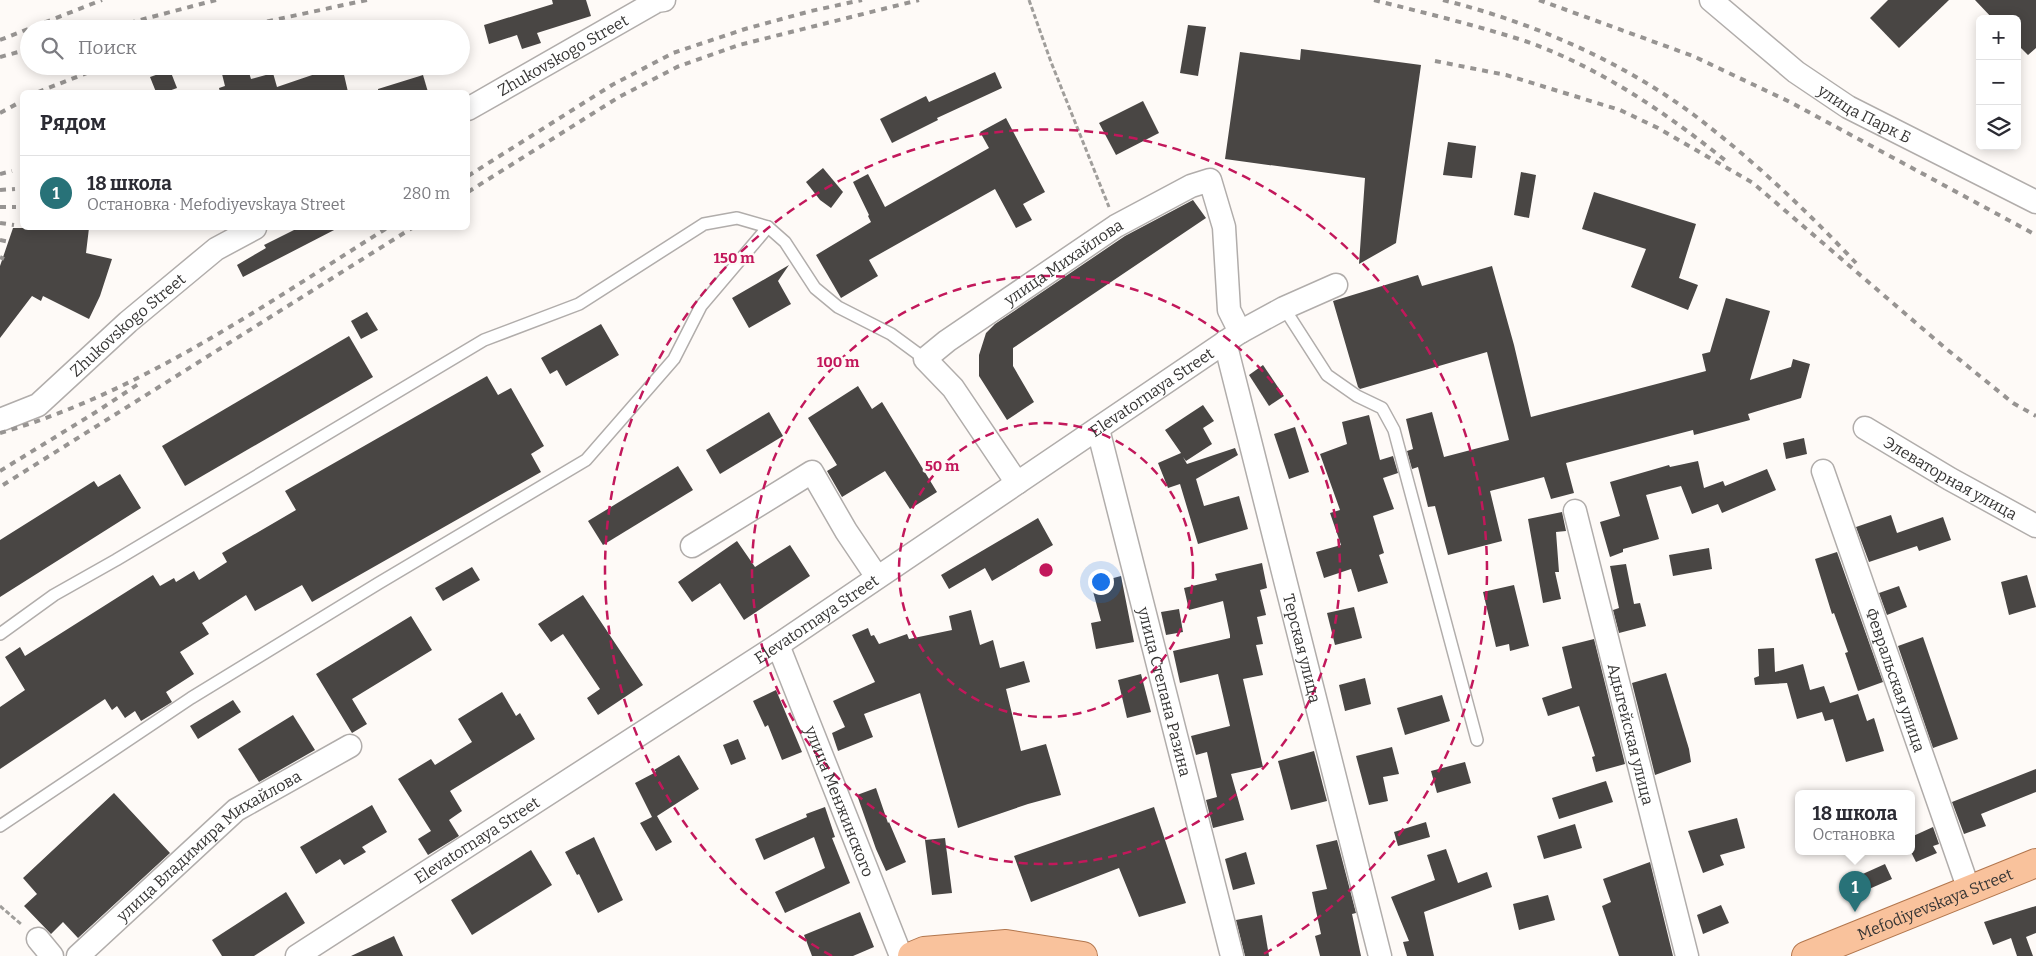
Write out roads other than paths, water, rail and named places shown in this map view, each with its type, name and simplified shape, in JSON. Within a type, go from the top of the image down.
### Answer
[{"type":"main road","name":"Mefodiyevskaya Street","points":[[1806,956],[1836,950],[1969,890],[2036,863]]},
{"type":"main road","points":[[912,956],[924,951],[1006,944],[1083,956]]},
{"type":"street","name":"улица Парк Б","points":[[1710,0],[1796,72],[1848,107],[2036,202]]},
{"type":"street","name":"Zhukovskogo Street","points":[[470,107],[660,1]]},
{"type":"street","name":"улица Михайлова","points":[[925,359],[1116,226],[1191,186],[1210,180]]},
{"type":"street","name":"Терская улица","points":[[1210,180],[1224,227],[1232,337],[1380,956]]},
{"type":"street","name":"Zhukovskogo Street","points":[[0,420],[38,405],[128,322],[216,249],[251,230]]},
{"type":"street","name":"Elevatornaya Street","points":[[298,956],[778,645],[1232,337],[1284,308],[1336,285]]},
{"type":"street","points":[[925,359],[953,388],[1017,483]]},
{"type":"street","name":"улица Степана Разина","points":[[1098,428],[1232,956]]},
{"type":"street","name":"Элеваторная улица","points":[[1865,428],[1950,479],[2036,526]]},
{"type":"street","name":"Февральская улица","points":[[1823,471],[1969,890]]},
{"type":"street","points":[[692,546],[812,472],[846,530],[877,577]]},
{"type":"street","name":"Адыгейская улица","points":[[1575,511],[1687,956]]},
{"type":"street","name":"улица Менжинского","points":[[778,645],[901,956]]},
{"type":"street","name":"улица Владимира Михайлова","points":[[78,956],[236,810],[350,746]]},
{"type":"lane","points":[[0,634],[54,595],[484,340],[579,304],[704,224],[736,218],[768,226],[785,242],[815,288],[838,307],[891,334],[925,359]]},
{"type":"lane","points":[[0,826],[190,698],[586,460],[674,359],[701,306],[768,226]]},
{"type":"lane","points":[[1284,308],[1327,375],[1357,396],[1382,408],[1394,430],[1477,740]]},
{"type":"railway","points":[[51,20],[102,0]]},
{"type":"railway","points":[[140,20],[216,0]]},
{"type":"railway","points":[[274,20],[367,0]]},
{"type":"railway","points":[[470,175],[612,85],[673,53],[745,29],[811,11],[862,0]]},
{"type":"railway","points":[[470,191],[619,97],[677,67],[739,45],[919,0]]},
{"type":"railway","points":[[1374,0],[1450,19],[1525,41],[1579,64],[1605,77],[1655,108],[1726,161]]},
{"type":"railway","points":[[1443,0],[1509,20],[1574,45],[1605,60],[1666,95],[1716,132],[1758,167],[1798,204],[1856,263]]},
{"type":"railway","points":[[1539,0],[1693,56],[1790,102],[2036,235]]},
{"type":"railway","points":[[0,40],[20,32]]},
{"type":"railway","points":[[0,57],[20,51]]},
{"type":"railway","points":[[1435,61],[1506,75],[1620,110],[1658,128],[1753,183],[1944,347],[2013,403],[2036,416]]},
{"type":"railway","points":[[43,90],[82,75]]},
{"type":"railway","points":[[0,113],[20,102]]},
{"type":"railway","points":[[0,174],[12,171]]},
{"type":"railway","points":[[0,190],[15,189]]},
{"type":"railway","points":[[0,207],[16,207]]},
{"type":"railway","points":[[0,223],[14,225]]},
{"type":"railway","points":[[0,433],[52,416],[152,370],[248,316],[384,230]]},
{"type":"railway","points":[[3,485],[409,230]]},
{"type":"railway","points":[[0,240],[10,242]]},
{"type":"railway","points":[[0,257],[4,259]]},
{"type":"railway","points":[[0,471],[140,383]]},
{"type":"place","name":"18 школа","points":[[1855,912]]}]
